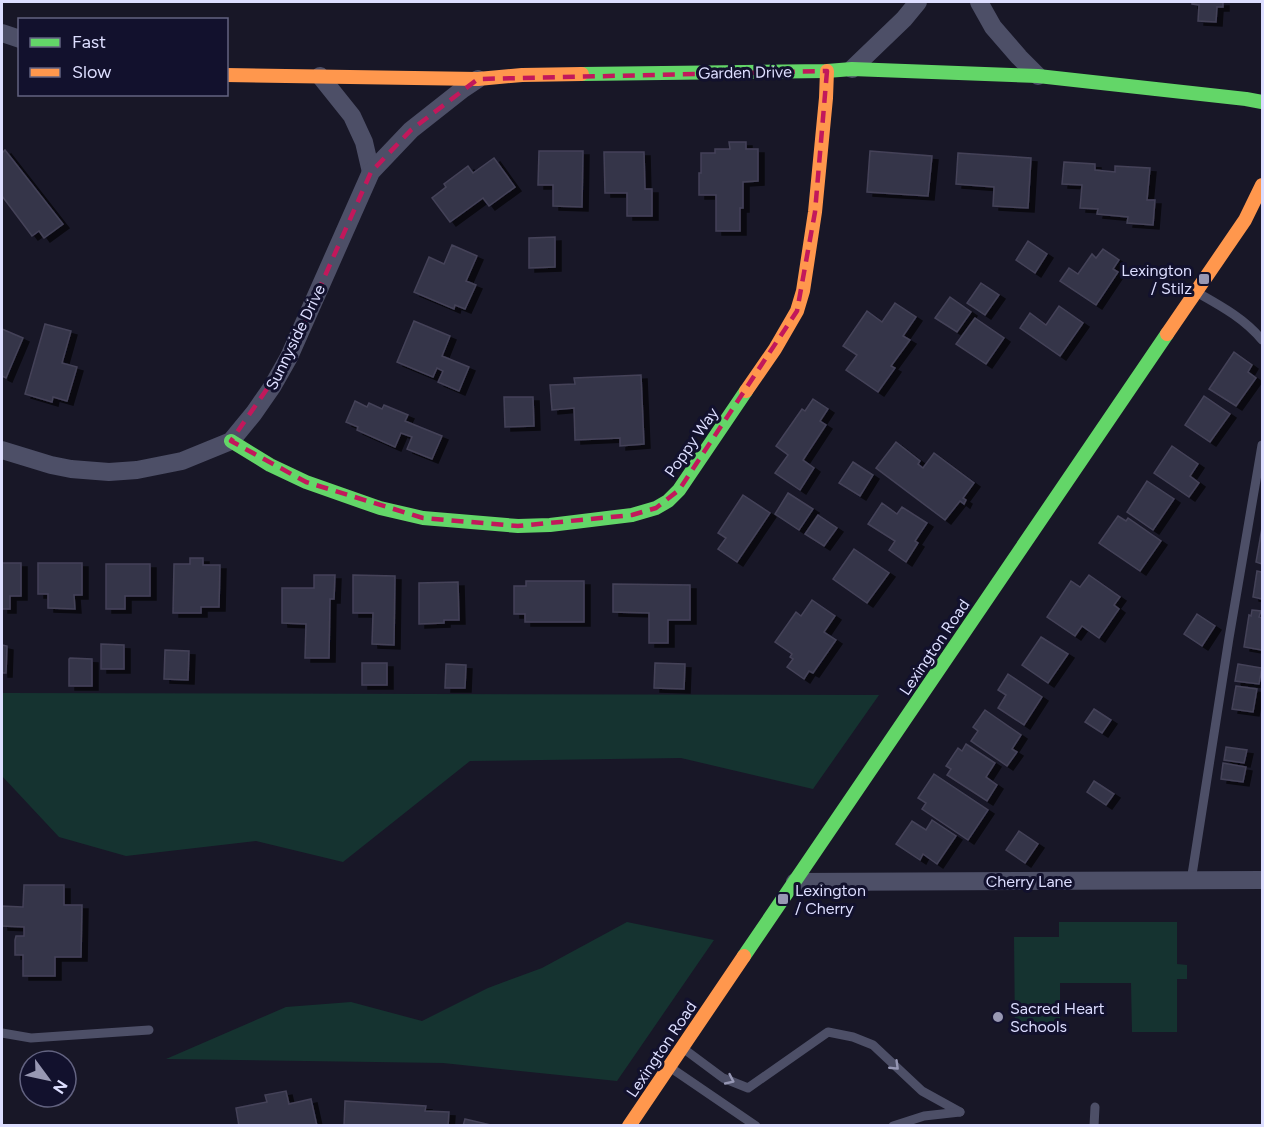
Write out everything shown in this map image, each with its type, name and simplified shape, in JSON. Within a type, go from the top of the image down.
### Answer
[{"type":"street","points":[[852,69],[904,20],[918,2]]},
{"type":"street","points":[[979,2],[993,27],[1018,57],[1038,76]]},
{"type":"street","points":[[2,33],[18,38]]},
{"type":"street","name":"Garden Drive","points":[[228,75],[478,79],[522,75],[852,69],[1038,76],[1263,102]]},
{"type":"street","name":"Poppy Way","points":[[231,441],[270,465],[306,482],[380,508],[423,518],[518,526],[550,525],[632,516],[656,508],[668,501],[679,490],[775,349],[797,311],[803,291],[815,212],[827,71]]},
{"type":"street","points":[[320,76],[352,116],[364,142],[371,172]]},
{"type":"street","name":"Sunnyside Drive","points":[[2,450],[51,465],[109,472],[137,470],[182,460],[231,441],[266,396],[289,357],[371,172],[411,130],[478,79]]},
{"type":"street","name":"Lexington Road","points":[[629,1125],[1245,220],[1263,185]]},
{"type":"street","name":"Cherry Lane","points":[[795,882],[1263,880]]},
{"type":"lane","points":[[1196,292],[1230,311],[1263,340]]},
{"type":"lane","points":[[1191,881],[1229,638],[1263,445]]},
{"type":"lane","points":[[2,1033],[31,1038],[149,1030]]},
{"type":"lane","points":[[682,1047],[723,1078],[748,1088],[828,1032],[853,1037],[873,1045],[922,1091],[960,1112],[924,1116],[893,1125]]},
{"type":"lane","points":[[669,1066],[756,1125]]},
{"type":"lane","points":[[1094,1125],[1095,1107]]},
{"type":"highlighted area","points":[[827,71],[815,212],[797,311],[679,490],[656,508],[632,515],[518,526],[423,518],[306,482],[231,441],[289,357],[371,172],[411,130],[478,79]]},
{"type":"green space","points":[[2,693],[879,695],[813,789],[681,758],[470,761],[343,862],[256,841],[126,856],[59,837],[2,776]]},
{"type":"green space","points":[[627,922],[714,940],[617,1081],[443,1063],[166,1059],[286,1007],[351,1002],[422,1021],[488,988],[542,968]]},
{"type":"green space","points":[[1059,922],[1177,922],[1177,964],[1187,965],[1187,979],[1177,979],[1177,1032],[1132,1032],[1131,983],[1060,983],[1060,1032],[1015,1032],[1014,937],[1059,937]]},
{"type":"building","points":[[1192,2],[1223,2],[1223,7],[1217,7],[1216,22],[1198,21],[1199,5],[1192,4]]},
{"type":"building","points":[[729,142],[746,142],[746,149],[758,149],[758,181],[743,182],[740,231],[716,231],[716,195],[699,195],[701,153],[715,153],[715,149],[730,149]]},
{"type":"building","points":[[5,150],[63,224],[44,238],[39,231],[32,236],[2,196],[2,153]]},
{"type":"building","points":[[539,151],[583,151],[582,207],[553,206],[553,185],[538,185]]},
{"type":"building","points":[[870,151],[932,156],[928,196],[867,192]]},
{"type":"building","points":[[604,152],[644,152],[645,189],[652,189],[652,216],[627,216],[627,193],[605,193]]},
{"type":"building","points":[[958,153],[1031,158],[1028,208],[993,206],[994,187],[956,184]]},
{"type":"building","points":[[494,158],[515,187],[489,206],[483,198],[450,222],[432,198],[446,187],[444,184],[468,166],[473,173]]},
{"type":"building","points":[[1064,162],[1095,164],[1095,170],[1115,172],[1115,166],[1150,168],[1147,200],[1155,200],[1153,225],[1127,223],[1128,217],[1097,214],[1098,209],[1080,208],[1082,185],[1062,184]]},
{"type":"building","points":[[555,237],[555,267],[529,268],[529,238]]},
{"type":"building","points":[[1028,241],[1047,254],[1035,273],[1016,260]]},
{"type":"building","points":[[452,245],[477,256],[466,281],[476,285],[465,309],[455,305],[454,309],[414,292],[429,257],[444,264]]},
{"type":"building","points":[[1103,249],[1119,260],[1113,269],[1118,272],[1096,305],[1060,281],[1069,268],[1078,274],[1092,254],[1096,258]]},
{"type":"building","points":[[981,283],[999,295],[985,315],[967,303]]},
{"type":"building","points":[[950,297],[971,312],[957,332],[935,318]]},
{"type":"building","points":[[895,303],[916,317],[903,336],[910,340],[891,366],[895,368],[878,392],[846,370],[857,355],[843,346],[867,311],[882,322]]},
{"type":"building","points":[[1059,306],[1083,323],[1060,356],[1020,328],[1030,313],[1046,325]]},
{"type":"building","points":[[975,318],[1004,338],[986,364],[956,344]]},
{"type":"building","points":[[414,321],[450,336],[442,356],[469,367],[459,391],[438,382],[443,371],[437,368],[433,377],[397,362]]},
{"type":"building","points":[[45,324],[71,331],[62,363],[77,367],[67,401],[53,397],[52,402],[25,394]]},
{"type":"building","points":[[2,329],[23,338],[6,378],[2,376]]},
{"type":"building","points":[[1234,352],[1252,365],[1248,372],[1256,378],[1236,406],[1209,389]]},
{"type":"building","points":[[641,375],[644,444],[620,446],[620,438],[575,440],[574,408],[552,410],[550,385],[575,384],[574,378]]},
{"type":"building","points":[[1204,396],[1230,414],[1210,442],[1185,425]]},
{"type":"building","points":[[504,397],[533,397],[534,426],[505,427]]},
{"type":"building","points":[[813,399],[828,409],[820,421],[826,425],[803,460],[814,468],[800,490],[775,473],[788,455],[776,446],[802,409],[805,411]]},
{"type":"building","points":[[355,401],[367,407],[369,403],[382,409],[384,405],[408,415],[405,421],[442,436],[432,459],[407,449],[412,437],[401,433],[395,447],[357,430],[358,427],[346,422]]},
{"type":"building","points":[[896,442],[920,461],[918,464],[923,468],[934,453],[974,483],[963,498],[966,500],[964,504],[960,501],[945,520],[876,468]]},
{"type":"building","points":[[1172,446],[1198,464],[1190,476],[1199,483],[1189,497],[1154,473]]},
{"type":"building","points":[[853,462],[873,475],[860,496],[839,483]]},
{"type":"building","points":[[1147,481],[1174,499],[1153,530],[1127,512]]},
{"type":"building","points":[[788,493],[813,509],[799,530],[775,514]]},
{"type":"building","points":[[743,495],[770,513],[737,562],[718,549],[726,538],[718,533]]},
{"type":"building","points":[[882,503],[897,514],[902,507],[927,523],[915,541],[918,543],[906,562],[889,550],[895,541],[868,524]]},
{"type":"building","points":[[818,515],[837,528],[824,546],[805,534]]},
{"type":"building","points":[[1118,516],[1126,521],[1128,518],[1161,541],[1140,571],[1099,543]]},
{"type":"building","points":[[1262,528],[1262,564],[1256,562]]},
{"type":"building","points":[[854,549],[889,573],[867,603],[833,579]]},
{"type":"building","points":[[190,558],[203,558],[203,565],[220,565],[219,607],[201,607],[201,613],[173,613],[174,564],[190,564]]},
{"type":"building","points":[[2,563],[21,563],[21,596],[10,596],[10,609],[2,609]]},
{"type":"building","points":[[38,563],[82,563],[82,595],[74,595],[75,609],[48,608],[48,594],[38,594]]},
{"type":"building","points":[[106,564],[150,564],[150,596],[125,596],[125,609],[106,609]]},
{"type":"building","points":[[1257,571],[1262,572],[1262,599],[1253,597]]},
{"type":"building","points":[[314,575],[335,575],[334,599],[330,599],[329,658],[305,658],[306,624],[282,623],[282,588],[314,588]]},
{"type":"building","points":[[353,575],[395,576],[394,645],[372,644],[373,613],[353,613]]},
{"type":"building","points":[[1089,575],[1120,597],[1114,605],[1119,609],[1099,638],[1082,626],[1075,636],[1047,617],[1071,581],[1080,587]]},
{"type":"building","points":[[526,581],[584,581],[584,622],[525,622],[525,614],[514,614],[514,586],[526,586]]},
{"type":"building","points":[[458,582],[459,620],[419,624],[419,583]]},
{"type":"building","points":[[613,584],[690,585],[690,620],[668,620],[668,643],[649,643],[649,613],[613,612]]},
{"type":"building","points":[[812,600],[835,616],[824,632],[836,640],[813,673],[809,671],[804,679],[787,667],[793,659],[790,657],[792,654],[775,642],[796,612],[801,616]]},
{"type":"building","points":[[1252,610],[1261,611],[1259,617],[1262,618],[1262,650],[1244,647],[1249,615],[1251,616]]},
{"type":"building","points":[[1197,614],[1215,626],[1202,646],[1184,634]]},
{"type":"building","points":[[1041,637],[1068,654],[1048,683],[1022,665]]},
{"type":"building","points":[[101,644],[124,645],[124,669],[101,669]]},
{"type":"building","points":[[2,645],[7,646],[6,673],[2,673]]},
{"type":"building","points":[[165,650],[189,651],[188,680],[164,679]]},
{"type":"building","points":[[70,658],[92,659],[92,686],[69,686]]},
{"type":"building","points":[[362,663],[387,663],[387,685],[362,685]]},
{"type":"building","points":[[655,663],[685,664],[684,689],[654,688]]},
{"type":"building","points":[[446,664],[466,665],[465,688],[445,688]]},
{"type":"building","points":[[1238,664],[1262,668],[1259,684],[1235,681]]},
{"type":"building","points":[[1008,674],[1042,697],[1024,725],[998,708],[1006,695],[998,690]]},
{"type":"building","points":[[1236,686],[1257,689],[1253,712],[1232,709]]},
{"type":"building","points":[[1094,709],[1111,720],[1102,733],[1085,722]]},
{"type":"building","points":[[985,710],[1021,735],[1012,749],[1017,752],[1007,766],[971,741],[978,731],[973,727]]},
{"type":"building","points":[[966,744],[995,763],[986,777],[997,785],[987,801],[947,775],[951,769],[946,766],[958,748],[962,751]]},
{"type":"building","points":[[1226,747],[1247,750],[1244,763],[1224,760]]},
{"type":"building","points":[[1223,763],[1246,767],[1243,782],[1221,779]]},
{"type":"building","points":[[934,774],[988,810],[968,840],[922,809],[926,803],[918,798]]},
{"type":"building","points":[[1094,781],[1114,794],[1106,805],[1087,792]]},
{"type":"building","points":[[932,820],[956,836],[937,864],[923,854],[920,860],[896,844],[912,821],[926,830]]},
{"type":"building","points":[[1019,831],[1038,844],[1025,863],[1006,850]]},
{"type":"building","points":[[24,885],[64,885],[64,905],[82,905],[81,957],[55,957],[55,976],[23,976],[23,955],[15,955],[15,940],[16,936],[24,936],[24,927],[2,926],[2,906],[23,907]]},
{"type":"building","points":[[286,1091],[289,1104],[311,1099],[317,1126],[239,1126],[236,1108],[267,1102],[265,1095]]},
{"type":"building","points":[[345,1101],[426,1106],[425,1111],[449,1112],[448,1126],[344,1126]]},
{"type":"building","points":[[465,1119],[495,1126],[463,1126]]},
{"type":"traffic: fast","points":[[582,74],[852,69],[1038,76],[1262,102]]},
{"type":"traffic: fast","points":[[744,956],[1167,334]]},
{"type":"traffic: fast","points":[[231,441],[270,465],[306,482],[380,508],[423,518],[518,526],[550,525],[632,515],[656,508],[668,501],[679,490],[746,391]]},
{"type":"traffic: slow","points":[[746,391],[775,349],[797,311],[803,291],[815,212],[827,71]]},
{"type":"traffic: slow","points":[[228,75],[478,79],[522,75],[582,74]]},
{"type":"traffic: slow","points":[[1167,334],[1245,220],[1262,185]]},
{"type":"traffic: slow","points":[[629,1126],[744,956]]},
{"type":"place","name":"Lexington / Stilz","points":[[1204,279]]},
{"type":"place","name":"Lexington / Cherry","points":[[783,899]]},
{"type":"place","name":"Sacred Heart Schools","points":[[998,1017]]}]
